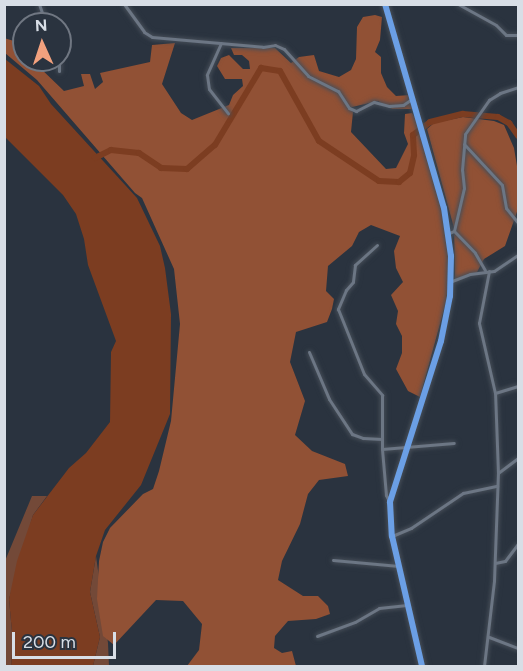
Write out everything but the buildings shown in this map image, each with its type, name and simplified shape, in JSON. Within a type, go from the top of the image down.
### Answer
[{"type":"highway","points":[[385,4],[452,232],[452,281],[441,341],[390,502],[392,536],[406,605],[422,666]]},
{"type":"street","points":[[124,4],[144,32],[152,37],[263,47],[275,45],[284,50],[308,76],[338,91],[349,108],[356,111],[374,102],[389,106],[404,105],[412,99]]},
{"type":"street","points":[[458,4],[496,25],[506,35],[519,35]]},
{"type":"street","points":[[221,43],[207,75],[209,89],[228,114]]},
{"type":"street","points":[[484,666],[489,637],[495,562],[498,473],[495,393],[479,322],[487,271],[475,253],[452,232],[464,188],[465,135],[472,121],[489,100],[500,93],[519,87]]},
{"type":"street","points":[[464,144],[502,185],[506,208],[519,222]]},
{"type":"street","points":[[377,245],[356,265],[353,282],[346,290],[338,309],[339,319],[352,341],[354,354],[364,374],[382,395],[382,449],[386,495],[390,502]]},
{"type":"street","points":[[452,281],[500,268],[519,255]]},
{"type":"street","points":[[309,352],[329,399],[352,434],[363,438],[382,439]]},
{"type":"street","points":[[495,393],[519,386]]},
{"type":"street","points":[[382,449],[406,449],[454,443]]},
{"type":"street","points":[[498,473],[519,459]]},
{"type":"street","points":[[392,536],[411,528],[463,493],[497,486]]},
{"type":"street","points":[[495,562],[505,561],[519,544]]},
{"type":"street","points":[[333,560],[399,566]]},
{"type":"street","points":[[317,636],[355,622],[379,608],[406,605]]},
{"type":"street","points":[[489,637],[519,648]]},
{"type":"shaded area","points":[[375,15],[382,17],[380,40],[375,52],[381,57],[381,73],[387,87],[396,96],[410,95],[414,109],[392,109],[378,101],[348,108],[353,112],[351,132],[386,169],[396,168],[408,144],[404,133],[405,114],[412,113],[421,126],[445,219],[450,271],[446,302],[420,397],[408,391],[396,369],[402,353],[402,336],[396,324],[398,311],[391,295],[403,282],[396,268],[394,251],[400,236],[371,225],[359,232],[352,246],[328,266],[326,291],[334,299],[327,322],[296,332],[290,362],[305,401],[295,435],[312,451],[345,464],[348,476],[319,480],[308,494],[300,524],[282,561],[278,580],[303,596],[318,596],[328,606],[330,614],[316,619],[288,621],[275,636],[274,648],[282,653],[292,651],[296,666],[187,666],[199,650],[202,624],[183,601],[156,600],[114,645],[103,636],[97,599],[99,561],[103,542],[110,528],[143,494],[153,489],[159,471],[171,421],[180,324],[174,269],[142,198],[135,193],[28,72],[44,72],[64,91],[84,86],[81,74],[90,74],[95,89],[103,82],[100,73],[150,62],[152,45],[175,43],[162,84],[181,113],[192,120],[229,105],[233,95],[243,86],[242,79],[225,79],[217,66],[221,58],[229,55],[243,69],[250,69],[249,61],[242,55],[234,55],[231,48],[275,48],[291,63],[299,57],[314,55],[319,71],[339,77],[351,70],[356,59],[357,27],[363,17]]},
{"type":"shaded area","points":[[4,38],[12,40],[12,59],[5,53]]},
{"type":"shaded area","points":[[5,59],[12,65],[12,72],[21,72],[39,86],[51,104],[137,198],[160,246],[165,268],[171,314],[170,414],[141,485],[105,530],[96,556],[90,592],[100,637],[93,666],[11,666],[13,643],[9,599],[17,561],[33,515],[69,468],[86,453],[110,422],[111,352],[116,341],[88,265],[84,239],[76,214],[63,195],[5,137]]},
{"type":"shaded area","points":[[463,117],[494,121],[504,125],[514,148],[518,172],[518,209],[505,246],[484,259],[476,274],[455,279],[454,228],[427,129],[434,123]]},
{"type":"shaded area","points":[[32,496],[47,496],[33,515],[9,599],[13,643],[11,666],[5,666],[5,561]]},
{"type":"shaded area","points":[[96,556],[109,666],[93,666],[100,637],[90,592]]},
{"type":"waterway","points":[[95,158],[111,150],[139,153],[161,168],[187,169],[215,145],[261,68],[280,71],[319,141],[379,181],[399,182],[410,173],[414,155],[413,135],[430,122],[463,114],[498,117],[509,123],[518,136]]}]
